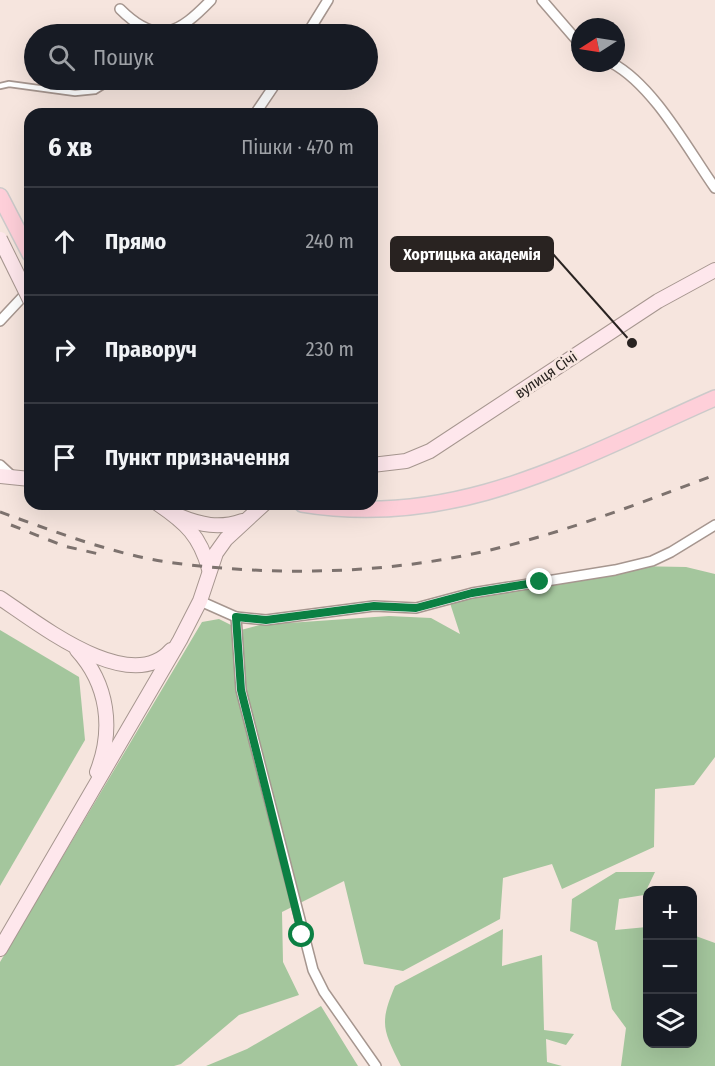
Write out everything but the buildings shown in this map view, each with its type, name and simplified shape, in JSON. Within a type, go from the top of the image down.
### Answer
[{"type":"main road","points":[[0,196],[24,242]]},
{"type":"main road","points":[[0,239],[24,288]]},
{"type":"main road","name":"вулиця Січі","points":[[378,464],[406,460],[430,451],[658,301],[715,270]]},
{"type":"main road","points":[[344,510],[396,511],[434,506],[482,495],[534,477],[715,398]]},
{"type":"main road","points":[[0,476],[24,479]]},
{"type":"main road","points":[[166,510],[196,536],[203,547],[209,569]]},
{"type":"main road","points":[[169,510],[213,526],[228,526],[244,521]]},
{"type":"main road","points":[[0,949],[180,640],[200,602],[209,569],[226,539],[257,510]]},
{"type":"main road","points":[[0,598],[95,657],[132,666],[147,665],[166,656],[180,640]]},
{"type":"main road","points":[[71,643],[96,675],[103,693],[107,716],[100,765],[86,799]]},
{"type":"street","points":[[184,24],[211,0]]},
{"type":"street","points":[[313,24],[329,0]]},
{"type":"street","points":[[542,0],[571,34]]},
{"type":"street","points":[[120,9],[140,24]]},
{"type":"street","points":[[625,70],[655,103],[715,188]]},
{"type":"street","points":[[259,108],[271,90]]},
{"type":"street","points":[[0,321],[24,296]]},
{"type":"street","points":[[0,465],[15,478]]},
{"type":"street","points":[[200,602],[236,617],[266,620],[374,606],[416,608],[472,593],[615,570],[652,561],[715,525]]},
{"type":"street","points":[[236,617],[241,690],[310,959],[324,992],[376,1066]]},
{"type":"lane","points":[[0,86],[9,84],[24,86]]},
{"type":"lane","points":[[53,90],[75,93],[97,90]]},
{"type":"green space","points":[[633,566],[686,567],[715,574],[715,757],[694,785],[655,789],[654,847],[562,889],[552,864],[503,878],[500,919],[403,971],[364,964],[344,881],[282,912],[283,962],[299,995],[239,1015],[181,1064],[174,1066],[0,1066],[0,962],[202,622],[219,619],[241,630],[260,625],[389,616],[431,618],[460,634],[449,600]]},
{"type":"green space","points":[[0,630],[79,677],[85,740],[0,886]]},
{"type":"green space","points":[[616,872],[655,872],[648,886],[643,886],[643,895],[619,899],[615,930],[643,927],[643,1048],[697,1048],[697,936],[715,943],[715,1066],[621,1066],[626,1028],[612,1009],[597,942],[570,931],[572,899]]},
{"type":"green space","points":[[503,929],[502,966],[542,955],[544,1030],[574,1034],[566,1045],[546,1039],[547,1062],[562,1066],[401,1066],[390,1044],[385,1027],[387,1009],[395,986]]},
{"type":"green space","points":[[321,1006],[358,1066],[206,1066],[247,1049]]},
{"type":"railway","points":[[0,512],[108,549],[174,563],[249,570],[365,569],[440,560],[508,546],[598,518],[715,475]]},
{"type":"railway","points":[[11,525],[64,546],[99,554]]},
{"type":"place","name":"Хортицька академія","points":[[632,343]]},
{"type":"route","points":[[302,935],[241,690],[236,617],[266,620],[305,613],[374,606],[416,608],[472,593],[540,582]]}]
